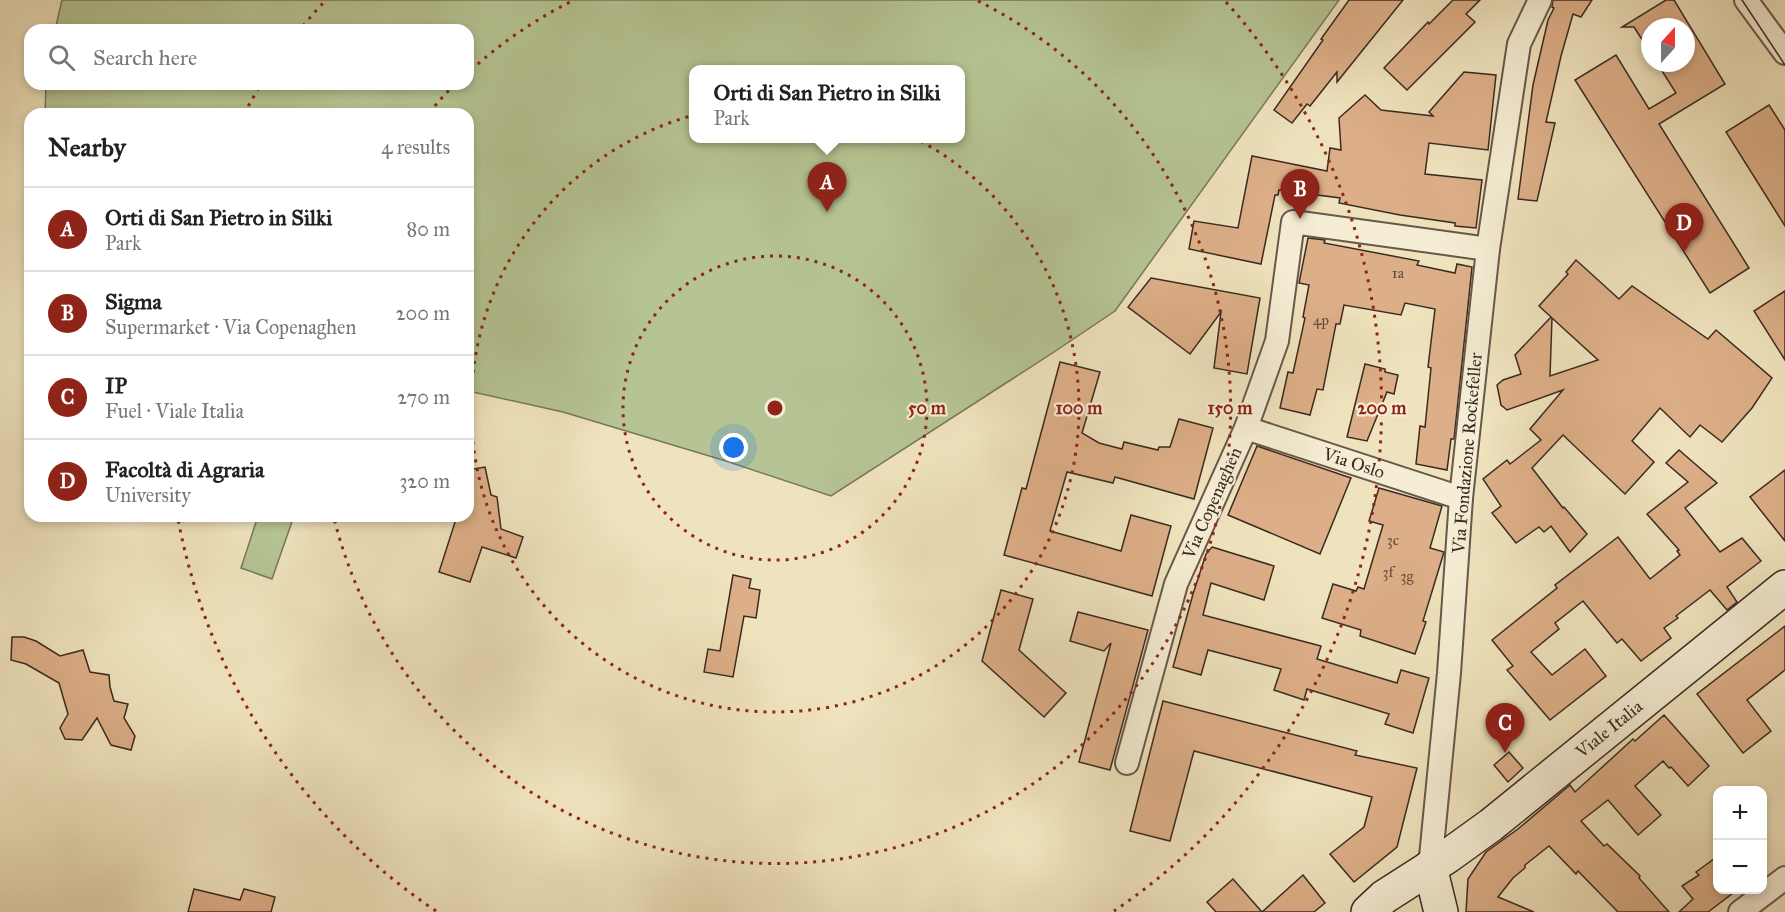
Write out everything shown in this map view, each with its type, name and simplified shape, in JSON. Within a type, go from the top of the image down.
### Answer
[{"type":"street","name":"Via Fondazione Rockefeller","points":[[1441,912],[1430,867],[1449,673],[1461,498],[1488,249],[1519,44],[1540,0]]},
{"type":"street","points":[[1746,0],[1785,53]]},
{"type":"street","name":"Via Copenaghen","points":[[1127,763],[1176,584],[1246,428],[1277,341],[1293,222],[1488,249]]},
{"type":"street","name":"Via Oslo","points":[[1246,428],[1461,498]]},
{"type":"street","name":"Viale Italia","points":[[1368,912],[1384,897],[1491,825],[1785,587]]},
{"type":"street","points":[[1405,912],[1430,867]]},
{"type":"street","points":[[1740,912],[1766,904],[1785,878]]},
{"type":"green space","points":[[62,0],[1339,0],[1115,311],[831,496],[726,461],[563,412],[474,392],[474,108],[45,108],[46,90],[474,90],[474,24],[56,24]]},
{"type":"green space","points":[[256,522],[292,522],[272,579],[241,568]]},
{"type":"building","points":[[1349,0],[1403,0],[1337,82],[1337,72],[1310,106],[1307,104],[1292,123],[1274,110]]},
{"type":"building","points":[[1453,0],[1480,0],[1466,14],[1475,22],[1407,90],[1384,68],[1428,22],[1429,24]]},
{"type":"building","points":[[1553,0],[1592,0],[1581,17],[1573,14],[1561,56],[1546,122],[1555,123],[1537,201],[1518,199],[1533,85],[1548,20],[1554,8],[1552,7]]},
{"type":"building","points":[[1666,0],[1674,0],[1685,18],[1641,18],[1641,38],[1634,27],[1622,27]]},
{"type":"building","points":[[1695,35],[1725,84],[1659,124],[1749,268],[1710,293],[1575,80],[1616,55],[1649,109],[1676,93],[1663,72],[1695,72]]},
{"type":"building","points":[[1464,72],[1496,75],[1488,150],[1429,143],[1425,174],[1482,180],[1476,228],[1455,226],[1455,223],[1339,203],[1340,198],[1279,190],[1278,195],[1275,195],[1261,264],[1189,249],[1194,221],[1238,228],[1252,156],[1327,171],[1330,148],[1341,150],[1339,118],[1365,95],[1381,110],[1433,116],[1429,112]]},
{"type":"building","points":[[1769,105],[1785,130],[1785,226],[1726,132]]},
{"type":"building","points":[[1308,238],[1419,261],[1417,265],[1455,273],[1457,264],[1472,267],[1454,439],[1451,439],[1447,470],[1416,464],[1420,426],[1425,427],[1431,368],[1428,367],[1435,309],[1405,303],[1401,315],[1344,305],[1340,324],[1336,324],[1323,390],[1317,389],[1310,415],[1280,408],[1288,372],[1293,373],[1305,318],[1303,317],[1309,285],[1299,283]]},
{"type":"building","points":[[1576,260],[1619,299],[1632,286],[1708,339],[1716,330],[1772,378],[1752,408],[1722,442],[1700,425],[1690,437],[1660,408],[1632,441],[1654,462],[1625,494],[1563,435],[1532,468],[1587,534],[1570,552],[1551,526],[1544,532],[1539,527],[1516,543],[1492,513],[1501,506],[1483,479],[1507,460],[1510,464],[1541,440],[1530,429],[1563,390],[1507,410],[1501,405],[1497,385],[1503,380],[1521,374],[1515,355],[1551,317],[1539,306],[1568,274],[1566,272]],"holes":[[[1552,318],[1598,360],[1550,376]]]},
{"type":"building","points":[[1151,278],[1260,298],[1247,374],[1214,368],[1221,312],[1190,354],[1128,307]]},
{"type":"building","points":[[1785,291],[1785,360],[1754,311]]},
{"type":"building","points":[[1060,362],[1100,372],[1082,433],[1099,443],[1122,449],[1124,442],[1158,450],[1159,447],[1170,447],[1179,419],[1213,428],[1194,499],[1115,477],[1113,483],[1067,472],[1050,531],[1121,551],[1131,515],[1171,526],[1152,596],[1004,555],[1022,488],[1026,489]]},
{"type":"building","points":[[1365,364],[1398,375],[1394,394],[1387,392],[1367,441],[1347,437]]},
{"type":"building","points":[[1257,446],[1351,478],[1320,554],[1228,515]]},
{"type":"building","points":[[1679,450],[1717,483],[1685,508],[1720,552],[1742,538],[1761,561],[1727,587],[1737,602],[1727,610],[1710,590],[1664,628],[1671,638],[1641,661],[1622,639],[1617,643],[1583,601],[1555,623],[1559,629],[1531,652],[1552,675],[1585,649],[1606,676],[1550,720],[1507,670],[1513,666],[1492,640],[1557,588],[1555,585],[1618,537],[1650,579],[1680,555],[1677,551],[1679,550],[1647,514],[1688,482],[1666,463]]},
{"type":"building","points":[[485,467],[491,495],[497,497],[501,529],[523,537],[516,558],[482,547],[470,582],[439,572],[455,522],[474,522],[474,469]]},
{"type":"building","points":[[1785,470],[1785,541],[1750,497]]},
{"type":"building","points":[[1379,488],[1442,506],[1430,548],[1444,552],[1423,621],[1426,622],[1415,654],[1360,636],[1361,630],[1322,618],[1333,584],[1356,591],[1358,587],[1364,589],[1383,525],[1369,521]]},
{"type":"building","points":[[1212,547],[1274,566],[1264,600],[1211,583],[1203,615],[1321,646],[1317,659],[1397,683],[1401,670],[1429,678],[1413,733],[1385,724],[1389,714],[1307,689],[1304,700],[1274,690],[1281,669],[1208,650],[1201,675],[1173,667],[1206,554]]},
{"type":"building","points":[[733,575],[751,579],[749,588],[760,590],[756,618],[744,616],[733,677],[704,672],[708,649],[720,651]]},
{"type":"building","points":[[1001,590],[1033,599],[1019,650],[1066,693],[1044,717],[982,661]]},
{"type":"building","points":[[1078,612],[1148,630],[1110,770],[1079,762],[1111,643],[1104,651],[1070,641]]},
{"type":"building","points":[[1785,626],[1785,670],[1747,700],[1771,731],[1743,753],[1697,694]]},
{"type":"building","points":[[12,637],[24,637],[36,641],[60,656],[83,650],[90,672],[109,675],[114,701],[128,704],[124,718],[135,736],[131,750],[111,745],[97,718],[82,740],[65,739],[60,728],[68,714],[59,683],[26,664],[11,660]]},
{"type":"building","points":[[1163,701],[1357,751],[1355,755],[1417,768],[1397,847],[1354,882],[1330,854],[1364,827],[1372,797],[1194,751],[1170,841],[1130,831]]},
{"type":"building","points":[[1664,715],[1709,766],[1688,786],[1663,761],[1635,786],[1661,815],[1638,835],[1608,800],[1581,821],[1604,846],[1607,844],[1640,876],[1639,878],[1669,912],[1618,912],[1578,871],[1576,874],[1549,846],[1525,865],[1525,868],[1513,878],[1498,897],[1534,912],[1466,912],[1468,879],[1486,852],[1518,829],[1570,785],[1575,792],[1633,739],[1635,741]]},
{"type":"building","points":[[1509,752],[1523,768],[1508,782],[1494,765]]},
{"type":"building","points":[[1713,860],[1713,894],[1732,894],[1708,912],[1679,912],[1693,899],[1682,886],[1699,875],[1696,872]]},
{"type":"building","points":[[1303,875],[1325,903],[1314,912],[1262,912]]},
{"type":"building","points":[[1233,879],[1262,912],[1216,912],[1207,902]]},
{"type":"building","points":[[194,889],[240,900],[244,889],[275,897],[271,912],[188,912]]},
{"type":"tram line","points":[[1742,0],[1785,65]]},
{"type":"place","name":"Orti di San Pietro in Silki","points":[[827,212]]},
{"type":"place","name":"Sigma","points":[[1300,219]]},
{"type":"place","name":"Facoltà di Agraria","points":[[1684,253]]},
{"type":"place","name":"IP","points":[[1505,753]]}]
